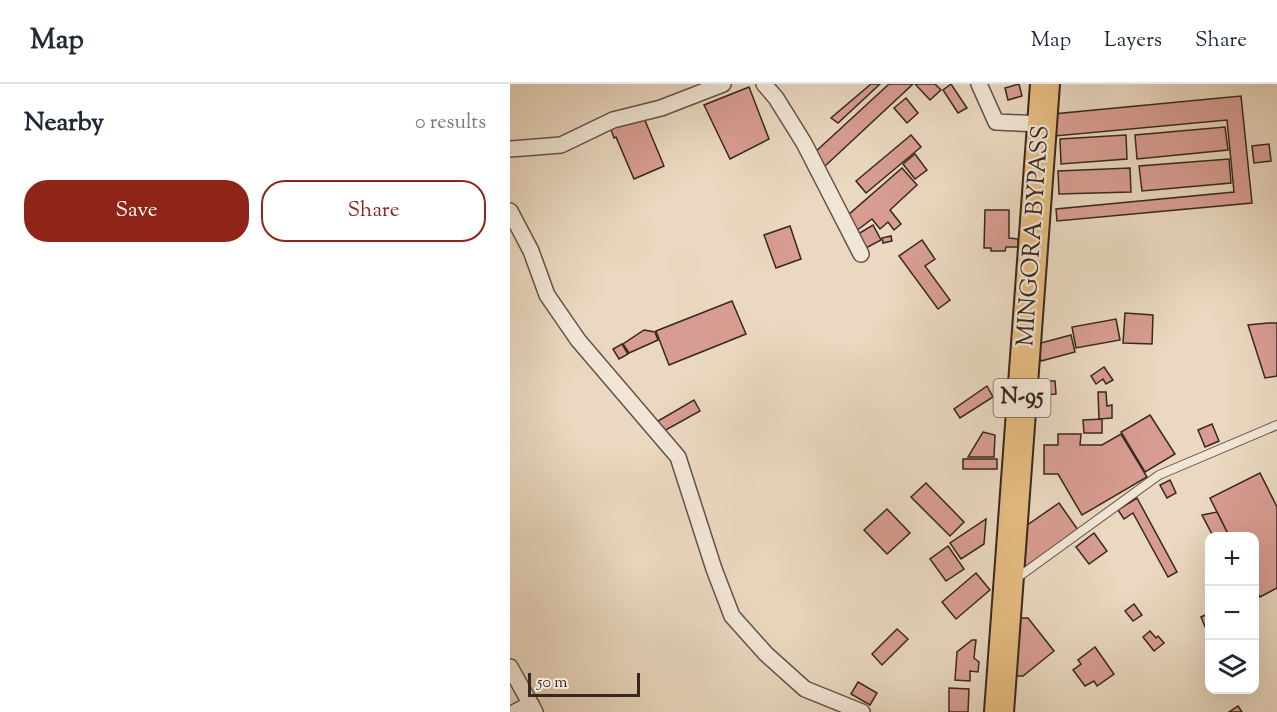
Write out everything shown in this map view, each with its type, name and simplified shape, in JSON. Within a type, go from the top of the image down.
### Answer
[{"type":"highway","name":"MINGORA BYPASS","points":[[999,712],[1045,84]]},
{"type":"street","points":[[510,149],[561,145],[613,120],[661,108],[723,84]]},
{"type":"street","points":[[764,84],[776,98],[804,143],[861,254]]},
{"type":"street","points":[[979,84],[996,122],[1042,124]]},
{"type":"street","points":[[510,212],[531,251],[547,295],[578,340],[678,458],[732,616],[766,654],[805,688],[862,712]]},
{"type":"street","points":[[510,667],[533,708],[515,712]]},
{"type":"lane","points":[[1009,584],[1160,475],[1277,425]]},
{"type":"building","points":[[871,84],[880,84],[838,123],[831,118]]},
{"type":"building","points":[[889,84],[913,84],[824,167],[813,154]]},
{"type":"building","points":[[915,84],[935,84],[941,90],[930,100]]},
{"type":"building","points":[[951,84],[967,108],[958,113],[943,90]]},
{"type":"building","points":[[1019,84],[1022,96],[1008,100],[1005,88]]},
{"type":"building","points":[[749,87],[769,139],[730,159],[704,105]]},
{"type":"building","points":[[1241,96],[1252,203],[1057,221],[1056,209],[1234,192],[1227,120],[1055,136],[1053,114]]},
{"type":"building","points":[[906,98],[918,113],[907,123],[894,108]]},
{"type":"building","points":[[644,118],[664,166],[634,179],[610,127],[628,119],[630,124]]},
{"type":"building","points":[[1225,127],[1228,150],[1137,159],[1135,135]]},
{"type":"building","points":[[911,135],[921,147],[866,193],[856,181]]},
{"type":"building","points":[[1126,135],[1127,159],[1061,164],[1060,139]]},
{"type":"building","points":[[1269,144],[1271,161],[1254,163],[1252,146]]},
{"type":"building","points":[[915,154],[927,170],[915,179],[903,164]]},
{"type":"building","points":[[1229,159],[1231,183],[1142,191],[1139,166]]},
{"type":"building","points":[[902,168],[917,185],[890,210],[901,224],[894,230],[888,222],[880,229],[872,219],[856,231],[847,216]]},
{"type":"building","points":[[1130,168],[1131,192],[1059,194],[1058,171]]},
{"type":"building","points":[[985,210],[1009,210],[1009,238],[1018,239],[1018,247],[1006,247],[1005,251],[991,251],[991,248],[984,248]]},
{"type":"building","points":[[873,225],[881,240],[866,248],[858,234]]},
{"type":"building","points":[[790,226],[801,259],[776,268],[764,235]]},
{"type":"building","points":[[891,236],[892,241],[883,243],[882,238]]},
{"type":"building","points":[[922,240],[935,259],[925,266],[950,300],[938,309],[899,256]]},
{"type":"building","points":[[732,301],[746,334],[669,365],[656,331]]},
{"type":"building","points":[[1125,313],[1153,315],[1152,344],[1123,343]]},
{"type":"building","points":[[1116,319],[1120,340],[1076,348],[1072,327]]},
{"type":"building","points":[[1277,323],[1277,376],[1265,378],[1248,325]]},
{"type":"building","points":[[644,330],[655,332],[658,340],[629,353],[623,344]]},
{"type":"building","points":[[1071,335],[1075,352],[1041,361],[1037,344]]},
{"type":"building","points":[[622,344],[628,354],[619,359],[613,349]]},
{"type":"building","points":[[1104,367],[1113,380],[1106,384],[1103,379],[1096,384],[1091,376]]},
{"type":"building","points":[[1040,381],[1055,381],[1056,394],[1041,395]]},
{"type":"building","points":[[987,386],[993,397],[960,418],[954,409]]},
{"type":"building","points":[[1098,392],[1106,392],[1107,406],[1112,405],[1112,418],[1099,419]]},
{"type":"building","points":[[694,400],[700,411],[664,431],[658,421]]},
{"type":"building","points":[[1150,415],[1175,454],[1145,472],[1121,432]]},
{"type":"building","points":[[1102,419],[1102,433],[1084,433],[1083,420]]},
{"type":"building","points":[[1212,424],[1219,441],[1205,447],[1198,430]]},
{"type":"building","points":[[983,432],[995,435],[994,457],[968,457]]},
{"type":"building","points":[[1058,434],[1081,434],[1080,445],[1102,445],[1121,434],[1147,477],[1082,515],[1058,474],[1044,474],[1044,445],[1058,445]]},
{"type":"building","points":[[963,459],[997,459],[997,469],[963,469]]},
{"type":"building","points":[[1260,473],[1277,507],[1277,588],[1260,597],[1259,532],[1227,532],[1210,498]]},
{"type":"building","points":[[1170,480],[1176,493],[1167,498],[1160,485]]},
{"type":"building","points":[[926,483],[964,522],[950,536],[911,497]]},
{"type":"building","points":[[1137,498],[1177,572],[1168,577],[1133,513],[1124,519],[1118,510]]},
{"type":"building","points":[[1059,503],[1078,530],[1025,567],[1021,562],[1023,528]]},
{"type":"building","points":[[887,509],[910,533],[887,554],[864,530]]},
{"type":"building","points":[[1217,512],[1227,532],[1211,532],[1202,515]]},
{"type":"building","points":[[986,519],[984,544],[961,559],[950,543]]},
{"type":"building","points":[[1094,533],[1107,551],[1089,564],[1076,547]]},
{"type":"building","points":[[948,546],[964,569],[946,581],[930,559]]},
{"type":"building","points":[[976,573],[990,590],[956,619],[942,602]]},
{"type":"building","points":[[1134,604],[1142,615],[1133,621],[1125,611]]},
{"type":"building","points":[[1205,615],[1205,627],[1201,617]]},
{"type":"building","points":[[1020,618],[1028,618],[1054,651],[1023,676],[1016,676]]},
{"type":"building","points":[[897,629],[908,639],[882,665],[872,654]]},
{"type":"building","points":[[1150,631],[1164,643],[1154,651],[1143,637]]},
{"type":"building","points":[[972,640],[976,640],[974,658],[979,662],[978,672],[970,671],[970,681],[955,680],[957,652]]},
{"type":"building","points":[[1095,647],[1114,674],[1097,686],[1094,681],[1085,686],[1073,670],[1081,664],[1078,660]]},
{"type":"building","points":[[858,682],[877,693],[870,705],[851,694]]},
{"type":"building","points":[[949,688],[969,689],[968,712],[949,712]]},
{"type":"building","points":[[1238,706],[1242,712],[1229,712]]}]
